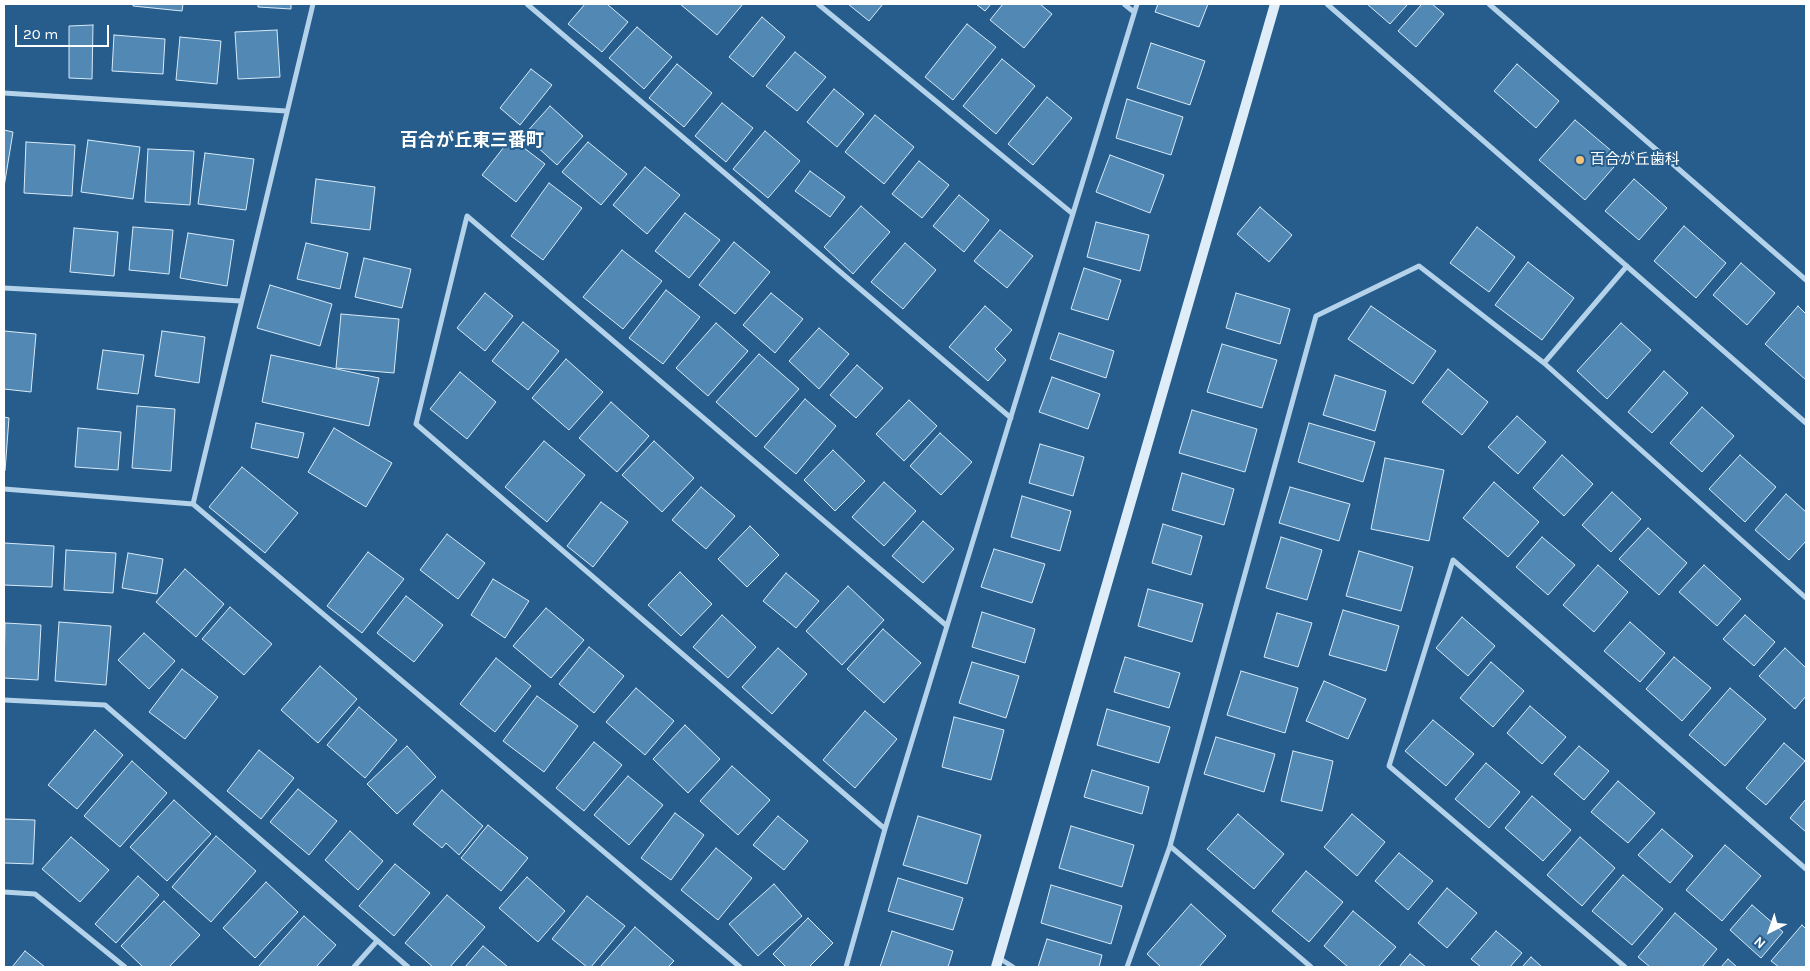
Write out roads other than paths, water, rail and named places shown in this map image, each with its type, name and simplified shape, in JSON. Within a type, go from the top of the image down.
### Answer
[{"type":"street","points":[[193,504],[313,4]]},
{"type":"street","points":[[527,4],[1011,418]]},
{"type":"street","points":[[818,4],[1073,214]]},
{"type":"street","points":[[1124,4],[1134,12]]},
{"type":"street","points":[[846,967],[885,829],[1137,4]]},
{"type":"street","points":[[1013,967],[997,962],[1275,4]]},
{"type":"street","points":[[1327,4],[1806,423]]},
{"type":"street","points":[[1488,4],[1806,280]]},
{"type":"street","points":[[4,94],[286,111]]},
{"type":"street","points":[[885,829],[416,424],[467,216],[947,626]]},
{"type":"street","points":[[1127,967],[1170,846],[1316,316],[1419,266],[1544,363],[1806,598]]},
{"type":"street","points":[[1544,363],[1627,266]]},
{"type":"street","points":[[4,288],[241,301]]},
{"type":"street","points":[[4,489],[193,504],[740,967]]},
{"type":"street","points":[[1624,967],[1389,766],[1453,560],[1806,869]]},
{"type":"street","points":[[4,700],[105,705],[408,967]]},
{"type":"street","points":[[1170,846],[1311,967]]},
{"type":"street","points":[[4,892],[35,894],[124,967]]},
{"type":"street","points":[[354,967],[377,941]]},
{"type":"place","name":"百合が丘歯科","points":[[1580,160]]},
{"type":"district","name":"百合が丘東三番町","points":[[472,141]]}]
